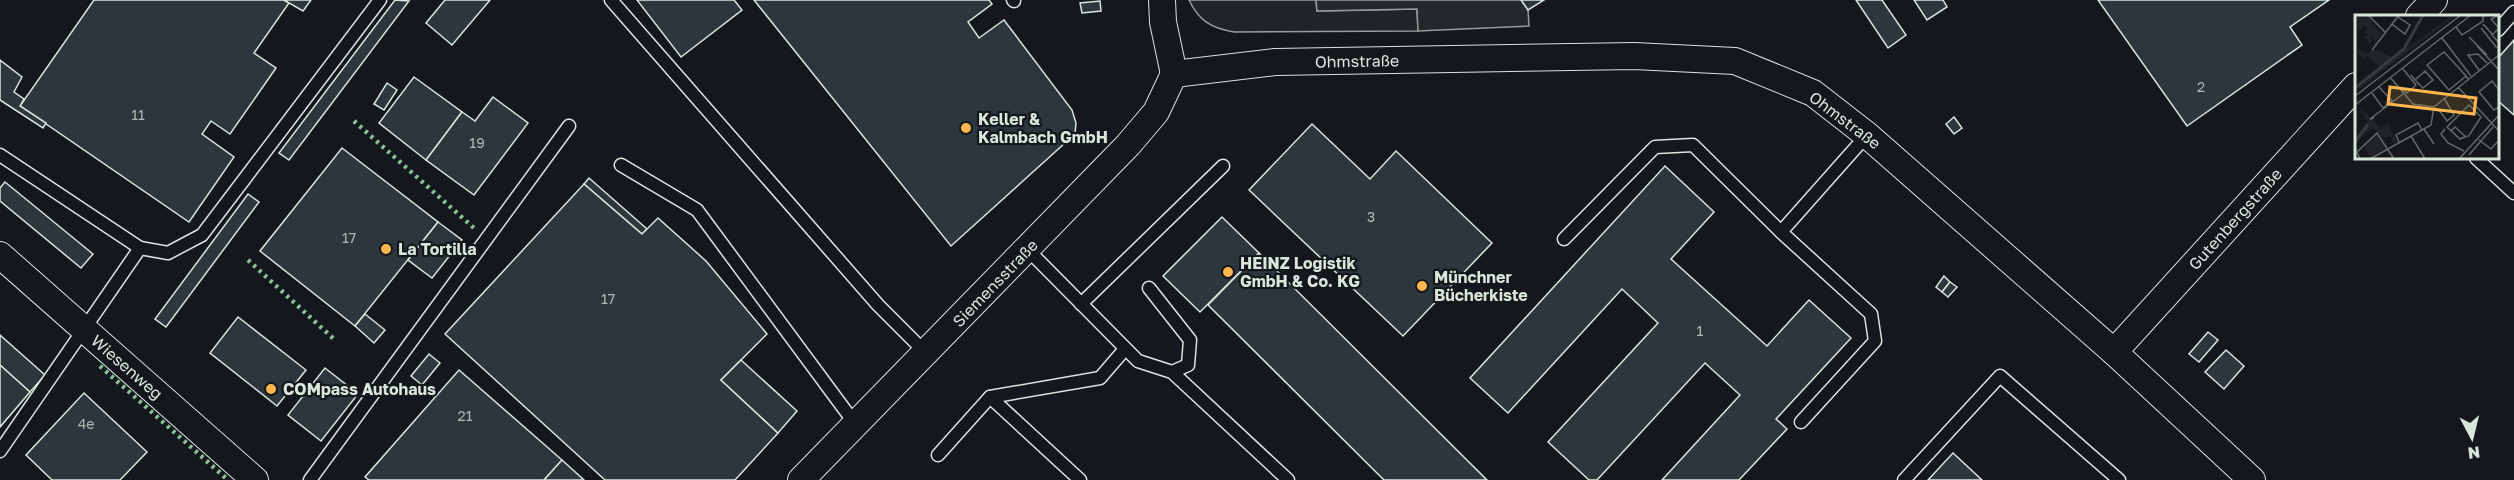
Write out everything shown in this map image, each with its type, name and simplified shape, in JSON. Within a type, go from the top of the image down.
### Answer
[{"type":"street","points":[[1162,0],[1163,22],[1174,74]]},
{"type":"street","points":[[2420,15],[2434,0]]},
{"type":"street","name":"Ohmstraße","points":[[1174,74],[1275,62],[1634,56],[1735,61],[1813,93],[1867,135],[2114,352],[2252,480]]},
{"type":"street","name":"Siemensstraße","points":[[801,480],[1128,145],[1156,112],[1174,74]]},
{"type":"street","name":"Gutenbergstraße","points":[[2114,352],[2355,87]]},
{"type":"street","name":"Wiesenweg","points":[[0,255],[255,480]]},
{"type":"lane","points":[[0,155],[140,248],[168,254],[202,235],[380,0]]},
{"type":"lane","points":[[611,0],[878,305],[926,353]]},
{"type":"lane","points":[[2499,29],[2514,12]]},
{"type":"lane","points":[[310,480],[569,126]]},
{"type":"lane","points":[[1781,232],[1867,135]]},
{"type":"lane","points":[[1564,239],[1655,147],[1693,145],[1781,232],[1871,314],[1875,341],[1801,422]]},
{"type":"lane","points":[[2477,159],[2514,193]]},
{"type":"lane","points":[[621,165],[697,210],[856,424]]},
{"type":"lane","points":[[1081,304],[1223,166]]},
{"type":"lane","points":[[0,451],[85,331],[140,248]]},
{"type":"lane","points":[[1028,250],[1138,361],[1173,372],[1288,480]]},
{"type":"lane","points":[[1149,288],[1190,340],[1188,365],[1173,372]]},
{"type":"lane","points":[[938,455],[990,397],[1100,378],[1125,349]]},
{"type":"lane","points":[[1904,480],[2000,376],[2119,480]]},
{"type":"lane","points":[[990,397],[1080,480]]},
{"type":"shaded area","points":[[1189,0],[1316,0],[1317,11],[1417,9],[1418,31],[1234,32],[1212,26],[1197,13]]},
{"type":"shaded area","points":[[1316,0],[1521,0],[1528,10],[1529,26],[1418,31],[1417,9],[1317,11]]},
{"type":"building","points":[[94,0],[284,0],[289,3],[254,53],[276,68],[230,134],[211,121],[202,134],[234,157],[189,222],[20,106]]},
{"type":"building","points":[[284,0],[311,0],[303,11]]},
{"type":"building","points":[[395,0],[409,1],[289,160],[279,153]]},
{"type":"building","points":[[445,0],[490,0],[452,45],[426,23]]},
{"type":"building","points":[[637,0],[734,0],[742,10],[681,57]]},
{"type":"building","name":"Keller & Kalmbach GmbH","points":[[754,0],[989,0],[992,4],[968,22],[979,38],[1004,20],[1072,110],[1076,123],[1075,134],[951,246]]},
{"type":"building","points":[[1521,0],[1544,0],[1528,10]]},
{"type":"building","points":[[1856,0],[1882,0],[1906,35],[1888,48]]},
{"type":"building","points":[[1914,0],[1943,0],[1947,7],[1927,20]]},
{"type":"building","points":[[2098,0],[2329,0],[2290,27],[2302,45],[2187,126]]},
{"type":"building","points":[[1100,1],[1101,11],[1082,13],[1080,3]]},
{"type":"building","points":[[2514,40],[2514,115],[2499,102],[2499,57]]},
{"type":"building","points":[[0,60],[22,77],[14,92],[24,99],[20,106],[46,123],[43,128],[0,100]]},
{"type":"building","points":[[414,77],[462,112],[426,160],[379,123]]},
{"type":"building","points":[[387,83],[397,90],[384,110],[374,104]]},
{"type":"building","points":[[493,97],[528,123],[474,195],[426,160],[462,112],[475,121]]},
{"type":"building","points":[[1954,117],[1962,128],[1954,134],[1946,124]]},
{"type":"building","points":[[1312,124],[1370,179],[1396,151],[1492,243],[1403,336],[1249,190]]},
{"type":"building","points":[[342,148],[438,222],[355,326],[260,251]]},
{"type":"building","points":[[1665,166],[1714,212],[1671,259],[1767,346],[1809,300],[1851,338],[1776,419],[1787,429],[1739,480],[1662,480],[1740,395],[1705,363],[1597,480],[1589,480],[1548,442],[1658,323],[1622,289],[1508,413],[1470,378]]},
{"type":"building","points":[[589,178],[647,229],[642,234],[584,184]]},
{"type":"building","points":[[5,182],[93,254],[81,268],[0,201],[0,188]]},
{"type":"building","points":[[584,184],[642,234],[658,218],[706,261],[767,334],[721,380],[778,433],[735,480],[605,480],[445,334]]},
{"type":"building","points":[[248,194],[259,202],[166,327],[155,319]]},
{"type":"building","points":[[1222,217],[1259,253],[1200,312],[1163,276]]},
{"type":"building","points":[[438,222],[462,240],[432,278],[408,260]]},
{"type":"building","points":[[1259,253],[1487,480],[1384,480],[1208,305]]},
{"type":"building","points":[[1944,276],[1950,282],[1942,292],[1936,287]]},
{"type":"building","points":[[1950,282],[1957,287],[1948,297],[1942,292]]},
{"type":"building","points":[[365,314],[385,330],[374,343],[355,326]]},
{"type":"building","points":[[238,317],[306,370],[277,406],[210,353]]},
{"type":"building","points":[[2208,332],[2218,340],[2199,362],[2189,354]]},
{"type":"building","points":[[0,335],[45,375],[30,392],[0,365]]},
{"type":"building","points":[[2226,350],[2244,366],[2224,389],[2205,372]]},
{"type":"building","points":[[429,354],[440,363],[422,385],[411,376]]},
{"type":"building","points":[[741,360],[797,411],[778,433],[721,380]]},
{"type":"building","points":[[0,365],[30,392],[0,427]]},
{"type":"building","points":[[325,368],[358,394],[321,441],[288,415]]},
{"type":"building","points":[[459,370],[562,460],[544,480],[369,480],[365,477]]},
{"type":"building","points":[[84,393],[147,452],[120,480],[52,480],[26,455]]},
{"type":"building","points":[[1953,453],[1982,480],[1928,480]]},
{"type":"building","points":[[562,460],[584,480],[544,480]]},
{"type":"hedge","points":[[354,121],[474,228]]},
{"type":"hedge","points":[[248,260],[336,341]]},
{"type":"hedge","points":[[100,366],[228,480]]},
{"type":"place","name":"Keller & Kalmbach GmbH","points":[[966,128]]},
{"type":"place","name":"La Tortilla","points":[[386,249]]},
{"type":"place","name":"HEINZ Logistik GmbH & Co. KG","points":[[1228,272]]},
{"type":"place","name":"Münchner Bücherkiste","points":[[1422,286]]},
{"type":"place","name":"COMpass Autohaus","points":[[271,389]]}]
